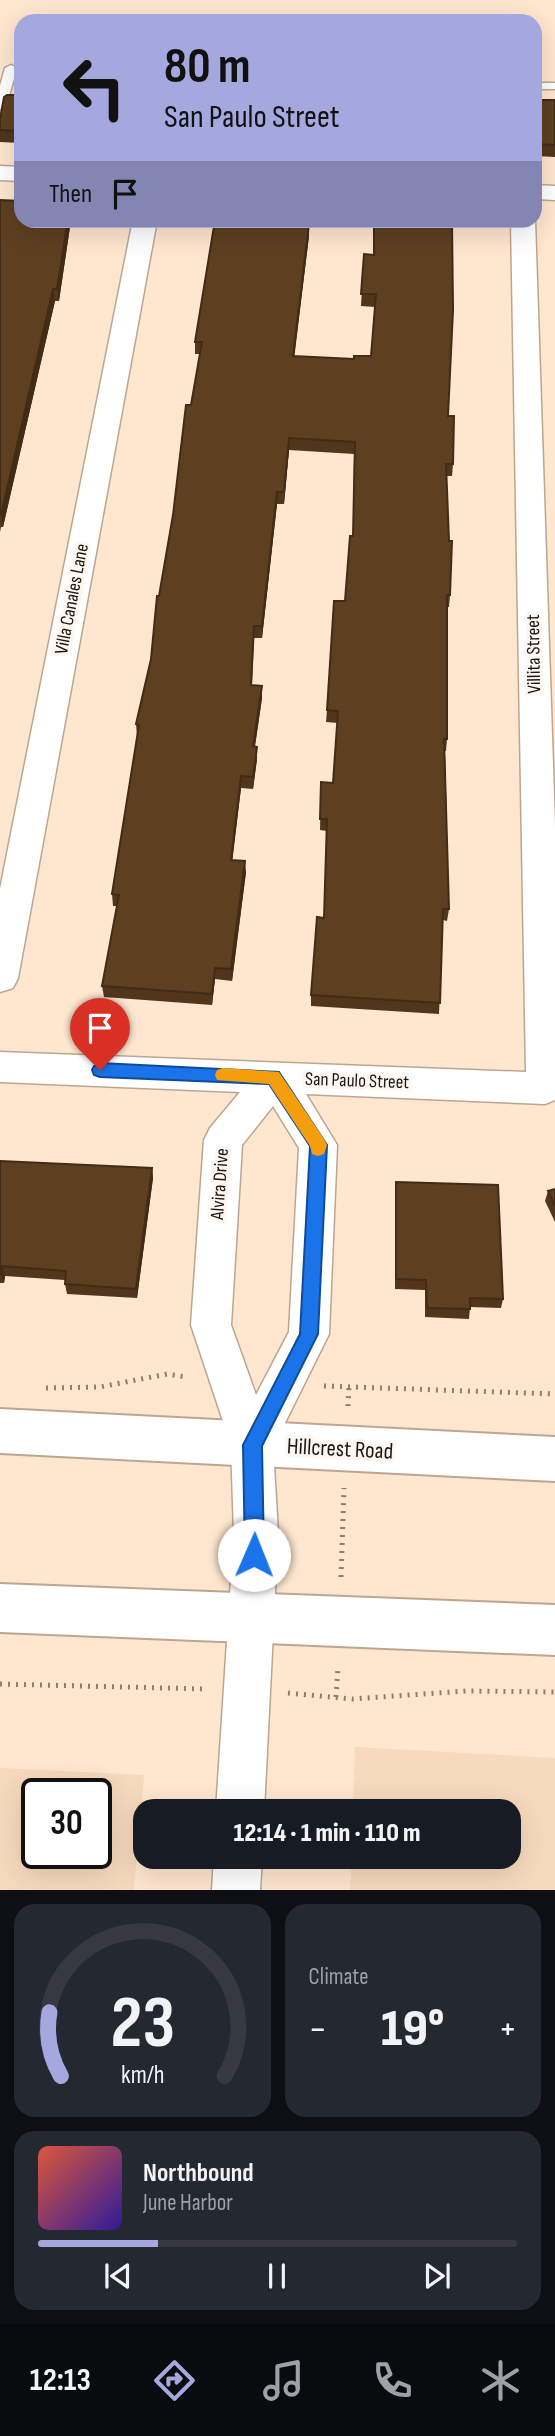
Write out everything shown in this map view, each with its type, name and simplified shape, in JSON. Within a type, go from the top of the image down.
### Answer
[{"type":"street","name":"Villa Canales Lane","points":[[0,978],[143,228]]},
{"type":"street","name":"Villita Street","points":[[523,228],[545,1088]]},
{"type":"street","name":"San Paulo Street","points":[[0,1067],[545,1088]]},
{"type":"street","name":"Alvira Drive","points":[[241,1799],[256,1533],[253,1445],[211,1325],[211,1312],[223,1140],[274,1077],[318,1145],[309,1334],[253,1445]]},
{"type":"street","name":"Hillcrest Road","points":[[0,1432],[555,1459]]},
{"type":"street","points":[[0,1608],[340,1619],[555,1630]]},
{"type":"street","points":[[236,1890],[237,1869]]},
{"type":"lane","points":[[0,106],[11,68]]},
{"type":"path","points":[[336,1697],[349,1386]]},
{"type":"shaded area","points":[[355,1747],[555,1758],[555,1890],[350,1890],[351,1869],[521,1869],[521,1799],[353,1799]]},
{"type":"shaded area","points":[[0,1768],[144,1775],[142,1799],[133,1799],[134,1890],[0,1890]]},
{"type":"building","points":[[14,95],[14,131],[0,130],[4,97]]},
{"type":"building","points":[[542,100],[555,100],[555,145],[542,144]]},
{"type":"building","points":[[0,200],[14,201],[14,228],[67,228],[57,289],[53,289],[0,515]]},
{"type":"building","points":[[214,228],[309,228],[293,356],[354,359],[354,356],[371,356],[376,294],[361,294],[364,254],[374,255],[374,228],[452,228],[453,310],[448,416],[454,416],[453,464],[446,464],[449,541],[452,541],[450,595],[447,595],[447,739],[444,739],[449,909],[443,909],[440,1003],[311,995],[317,917],[324,918],[327,819],[320,819],[321,782],[333,783],[338,711],[327,710],[334,601],[345,601],[350,536],[353,536],[355,442],[289,438],[284,492],[277,492],[262,626],[254,626],[251,685],[262,686],[253,746],[257,747],[253,777],[241,776],[231,860],[245,861],[231,969],[215,968],[212,994],[102,986],[119,895],[112,894],[139,725],[136,724],[151,659],[157,596],[173,515],[186,405],[191,405],[202,342],[195,342]]},
{"type":"building","points":[[0,1161],[152,1168],[136,1289],[65,1284],[66,1271],[2,1266],[0,1274]]},
{"type":"building","points":[[396,1182],[498,1185],[503,1299],[470,1298],[470,1309],[427,1308],[426,1280],[396,1279]]},
{"type":"building","points":[[555,1189],[555,1206],[548,1191]]},
{"type":"slow traffic","points":[[223,1075],[274,1077],[318,1149]]},
{"type":"route","points":[[100,1070],[274,1077],[318,1145],[309,1334],[253,1445],[256,1533],[254,1555]]}]
